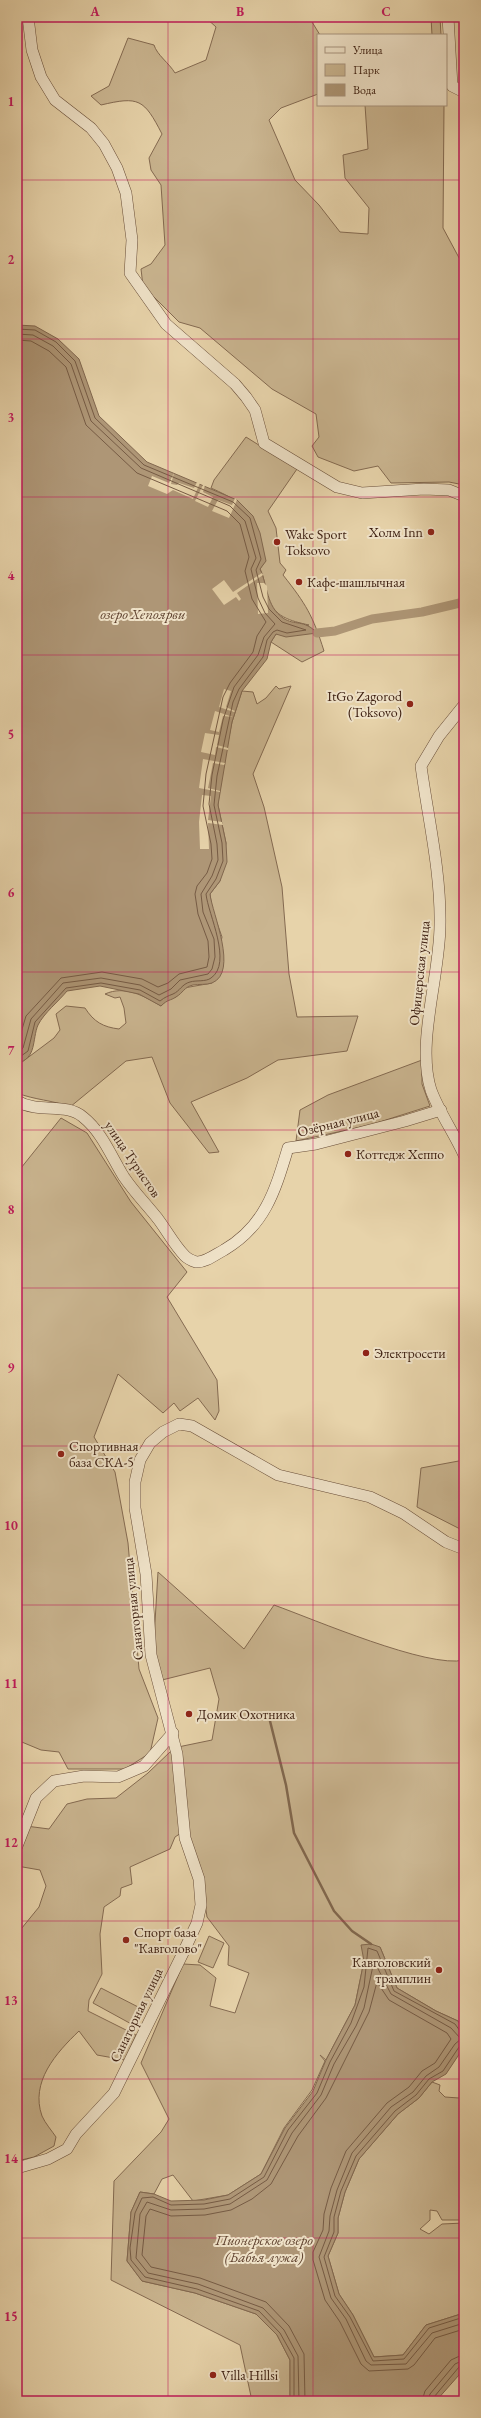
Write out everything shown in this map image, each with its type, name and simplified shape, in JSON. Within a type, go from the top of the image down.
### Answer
[{"type":"street","points":[[28,17],[32,50],[41,77],[55,100],[91,128],[104,144],[117,168],[126,193],[132,240],[130,273],[166,324],[235,384],[246,397],[255,410],[264,443],[337,487],[362,493],[424,489],[449,490],[464,496]]},
{"type":"street","points":[[448,17],[452,86],[464,92]]},
{"type":"street","name":"Офицерская улица","points":[[464,704],[439,736],[421,766],[438,888],[440,925],[437,973],[427,1046],[427,1070],[431,1090],[464,1155]]},
{"type":"street","name":"улица Туристов","points":[[17,1101],[28,1107],[74,1111],[83,1116],[95,1128],[139,1198],[158,1218],[186,1256],[196,1262],[207,1260]]},
{"type":"street","name":"Озёрная улица","points":[[207,1260],[246,1234],[260,1219],[280,1176],[288,1148],[330,1140],[405,1121],[441,1110]]},
{"type":"street","name":"Санаторная улица","points":[[17,2168],[48,2159],[67,2149],[76,2134],[114,2093],[197,1923],[201,1893],[199,1879],[185,1838],[183,1796],[173,1733],[151,1655],[146,1574],[135,1508],[135,1482],[140,1460],[150,1443],[163,1432],[179,1424],[192,1426],[278,1475],[370,1497],[403,1513],[446,1542],[464,1549]]},
{"type":"street","points":[[17,1846],[36,1798],[54,1781],[84,1776],[118,1777],[144,1766],[173,1733]]},
{"type":"green space","points":[[205,17],[309,17],[319,34],[317,34],[317,94],[281,108],[269,120],[295,180],[319,205],[340,232],[368,234],[369,208],[345,178],[343,155],[368,149],[365,106],[444,106],[443,228],[464,267],[464,485],[449,482],[391,483],[378,466],[354,471],[318,457],[312,446],[319,437],[316,414],[272,389],[200,328],[179,322],[143,286],[141,269],[151,264],[165,245],[161,185],[151,170],[149,158],[162,134],[150,113],[139,103],[124,101],[101,105],[91,96],[109,86],[128,38],[154,45],[175,73],[206,60],[216,27]]},
{"type":"green space","points":[[431,17],[440,17],[441,34],[432,34]]},
{"type":"green space","points":[[246,437],[297,469],[268,511],[276,528],[280,563],[286,570],[283,575],[298,594],[308,611],[324,651],[302,662],[271,642],[276,634],[309,625],[289,620],[274,609],[267,596],[260,569],[265,561],[259,534],[251,515],[236,501],[211,488],[214,480]]},
{"type":"green space","points":[[276,686],[279,689],[291,686],[253,774],[264,807],[282,887],[289,974],[297,1017],[358,1016],[347,1051],[278,1060],[247,1078],[191,1102],[219,1152],[209,1153],[170,1103],[152,1057],[126,1061],[70,1107],[17,1093],[17,1063],[22,1062],[54,1038],[60,1030],[56,1014],[66,1006],[85,1008],[99,1023],[108,1027],[119,1029],[126,1023],[124,1008],[120,997],[115,998],[105,994],[127,991],[141,995],[161,1006],[168,999],[176,997],[184,988],[212,983],[222,937],[212,909],[210,894],[220,881],[226,843],[218,805],[221,776],[232,722],[242,691],[253,692],[257,704],[266,698]]},
{"type":"green space","points":[[422,1060],[422,1084],[430,1106],[370,1125],[296,1141],[300,1110],[328,1095]]},
{"type":"green space","name":"Спортивная база СКА-5","points":[[61,1118],[87,1133],[131,1202],[187,1272],[167,1297],[217,1380],[219,1411],[215,1420],[198,1398],[180,1411],[174,1403],[163,1413],[118,1374],[94,1437],[115,1472],[128,1543],[139,1669],[158,1718],[150,1753],[125,1769],[68,1769],[59,1752],[41,1750],[17,1740],[17,1173]]},
{"type":"green space","points":[[464,1460],[464,1531],[417,1507],[421,1468]]},
{"type":"green space","points":[[158,1572],[244,1649],[274,1605],[342,1631],[399,1650],[447,1661],[464,1660],[464,2031],[458,2021],[436,2011],[397,1988],[380,1947],[364,1961],[355,2005],[326,2060],[320,2055],[325,2061],[312,2090],[284,2128],[261,2174],[228,2195],[193,2201],[173,2175],[162,2179],[154,2194],[140,2192],[131,2212],[127,2261],[142,2281],[195,2293],[256,2314],[277,2335],[290,2360],[290,2401],[252,2401],[240,2345],[111,2280],[114,2181],[161,2132],[169,2119],[141,2063],[183,1964],[200,1965],[216,1978],[210,2006],[235,2013],[249,1973],[228,1965],[229,1946],[207,1917],[200,1869],[189,1849],[178,1747],[212,1740],[219,1699],[210,1668],[162,1680],[153,1656]]},
{"type":"green space","points":[[171,1751],[174,1752],[181,1833],[175,1837],[170,1849],[130,1867],[132,1884],[121,1888],[120,1896],[104,1907],[100,1934],[102,1974],[89,2000],[88,2011],[136,2035],[125,2060],[97,2055],[79,2031],[70,2040],[47,2069],[39,2091],[39,2103],[42,2116],[56,2137],[54,2146],[34,2157],[17,2161],[17,1934],[39,1907],[46,1886],[40,1870],[17,1866],[17,1851],[26,1826],[49,1829],[67,1804],[87,1799],[116,1798],[148,1773]]},
{"type":"green space","points":[[209,1936],[224,1943],[213,1968],[198,1962]]},
{"type":"green space","points":[[101,1988],[144,2010],[135,2026],[93,2003]]},
{"type":"green space","points":[[432,2082],[440,2085],[439,2091],[445,2097],[459,2098],[464,2103],[464,2216],[461,2220],[442,2220],[437,2211],[430,2210],[430,2220],[420,2229],[429,2234],[442,2224],[464,2223],[464,2313],[426,2325],[403,2355],[374,2357],[353,2315],[339,2294],[328,2256],[338,2233],[338,2218],[345,2192],[359,2159],[398,2114],[419,2098]]},
{"type":"water","name":"озеро Хепоярви","points":[[17,325],[35,326],[58,339],[79,359],[99,416],[147,462],[237,500],[253,516],[260,533],[266,561],[260,569],[273,608],[283,618],[292,622],[304,624],[317,633],[286,637],[276,634],[271,642],[267,659],[242,691],[232,722],[218,805],[226,843],[227,862],[220,881],[210,894],[224,955],[220,977],[212,983],[190,986],[161,1006],[139,994],[100,986],[67,991],[38,1025],[31,1053],[23,1061],[17,1063]]},
{"type":"water","name":"Пионерское озеро (Бабья лужа)","points":[[371,1944],[380,1947],[397,1988],[436,2011],[458,2021],[464,2031],[464,2047],[446,2074],[432,2082],[419,2098],[398,2114],[359,2159],[345,2192],[338,2218],[338,2233],[328,2256],[339,2294],[353,2315],[374,2357],[403,2355],[426,2325],[464,2313],[464,2366],[459,2375],[436,2401],[290,2401],[290,2360],[277,2335],[256,2314],[195,2293],[142,2281],[127,2261],[131,2212],[140,2192],[154,2194],[171,2201],[204,2200],[228,2195],[261,2174],[285,2128],[313,2091],[326,2060],[355,2005],[364,1961],[361,1945]]},
{"type":"pier","points":[[174,473],[171,484],[177,485],[179,483],[194,488],[197,482],[200,483],[193,499],[173,490],[167,494],[148,486],[152,476],[169,483]]},
{"type":"pier","points":[[203,485],[205,485],[203,492],[213,497],[208,507],[195,501]]},
{"type":"pier","points":[[235,498],[237,500],[229,518],[212,511],[218,500],[232,505]]},
{"type":"pier","points":[[262,573],[263,575],[237,593],[241,599],[239,601],[236,597],[224,605],[212,589],[224,580],[233,592]]},
{"type":"pier","points":[[257,583],[264,583],[267,586],[268,613],[258,614]]},
{"type":"pier","points":[[224,689],[231,691],[226,707],[235,711],[234,712],[219,707]]},
{"type":"pier","points":[[215,711],[233,717],[223,716],[219,732],[210,730]]},
{"type":"pier","points":[[205,733],[219,735],[217,745],[228,748],[228,750],[216,747],[215,755],[201,752]]},
{"type":"pier","points":[[203,759],[225,763],[224,765],[213,763],[208,788],[220,792],[199,788]]},
{"type":"pier","points":[[202,795],[211,796],[208,820],[222,822],[223,825],[208,823],[209,849],[200,849],[199,822]]},
{"type":"waterway","points":[[317,633],[335,631],[372,619],[422,612],[464,602]]},
{"type":"waterway","points":[[268,1713],[286,1785],[294,1833],[334,1911],[352,1931],[371,1944]]},
{"type":"place","name":"Холм Inn","points":[[431,532]]},
{"type":"place","name":"Wake Sport Toksovo","points":[[277,542]]},
{"type":"place","name":"Кафе-шашлычная","points":[[299,582]]},
{"type":"place","name":"ItGo Zagorod (Toksovo)","points":[[410,704]]},
{"type":"place","name":"Коттедж Хеппо","points":[[348,1154]]},
{"type":"place","name":"Электросети","points":[[366,1353]]},
{"type":"place","name":"Спортивная база СКА-5","points":[[61,1454]]},
{"type":"place","name":"Домик Охотника","points":[[189,1714]]},
{"type":"place","name":"Спорт база \"Кавголово\"","points":[[126,1940]]},
{"type":"place","name":"Кавголовский трамплин","points":[[439,1970]]},
{"type":"place","name":"Villa Hillsi","points":[[213,2375]]}]
